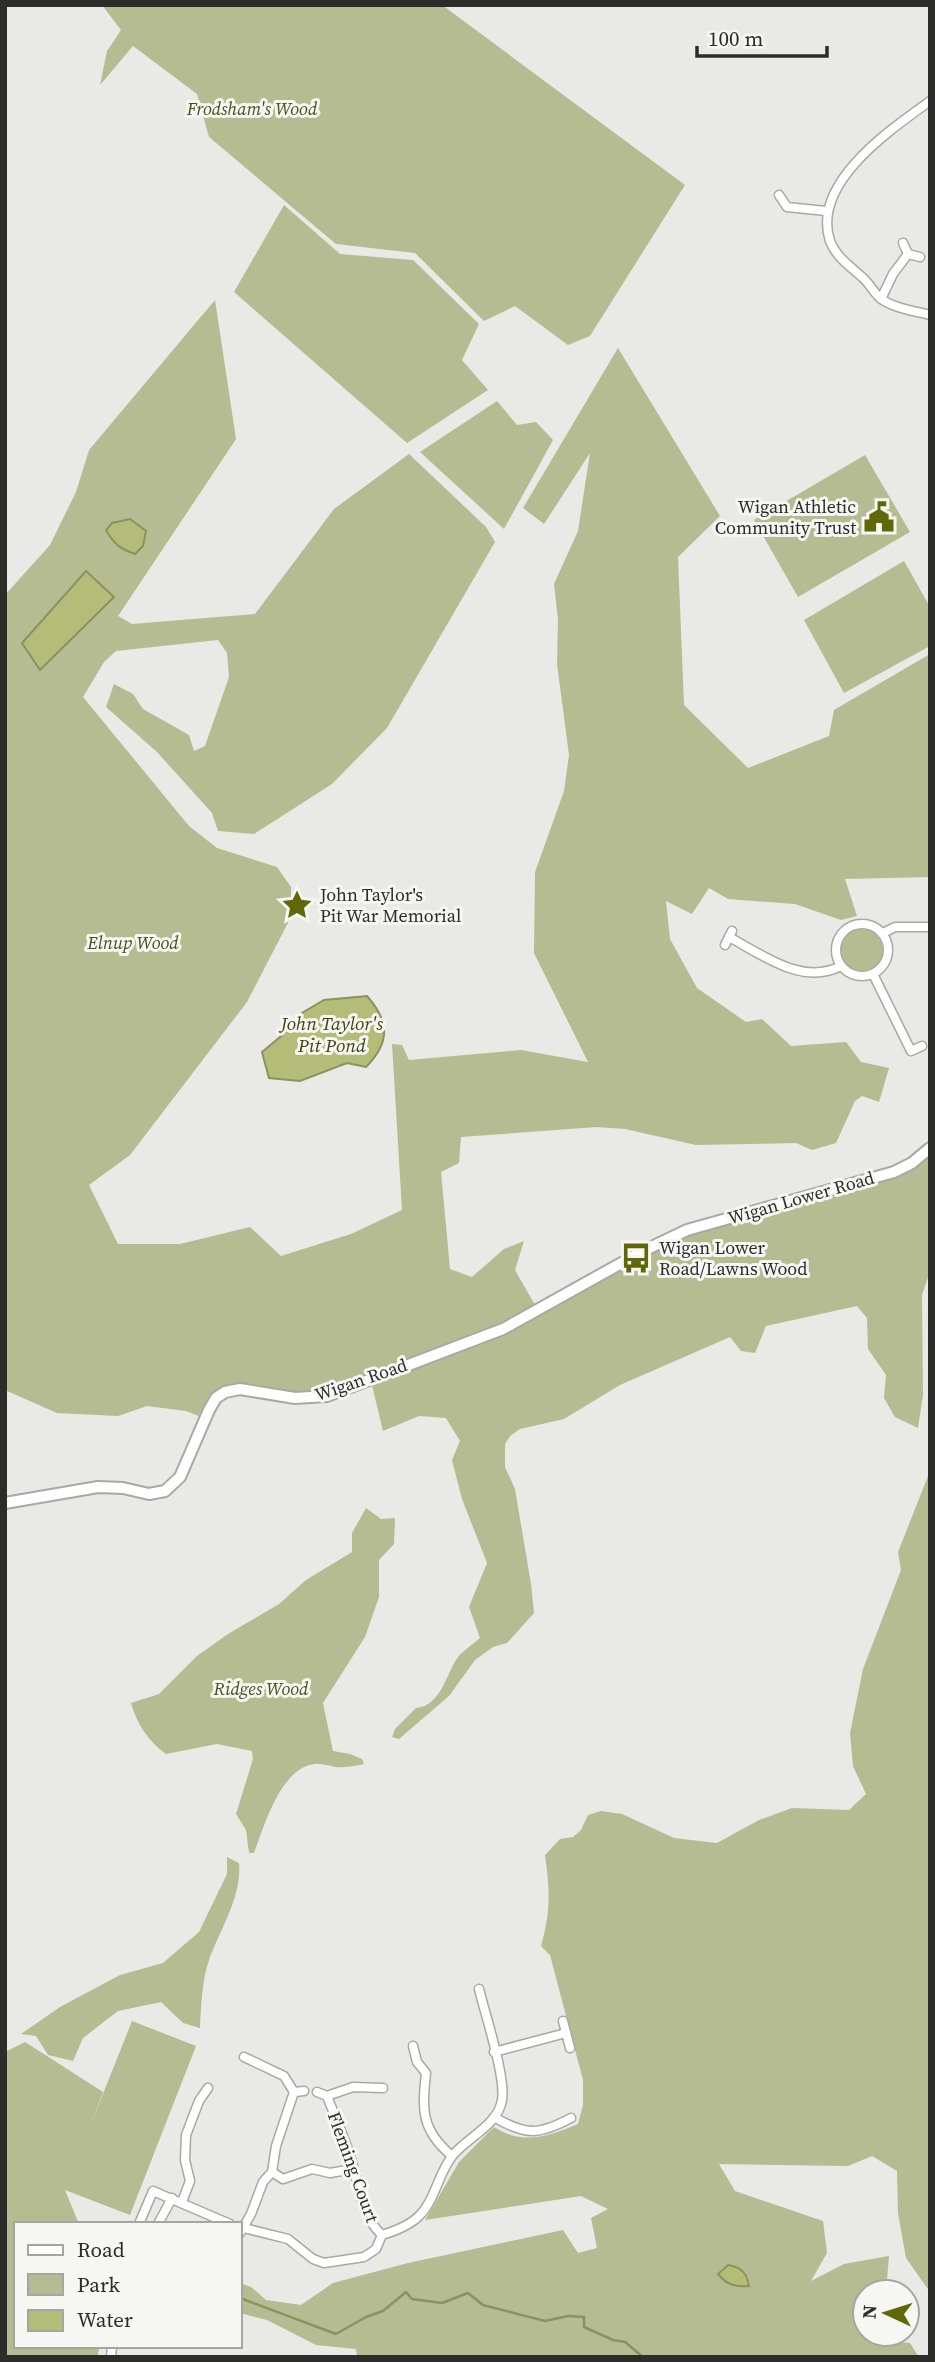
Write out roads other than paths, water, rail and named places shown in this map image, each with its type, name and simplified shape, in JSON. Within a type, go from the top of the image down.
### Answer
[{"type":"main road","name":"Wigan Lower Road","points":[[520,1321],[664,1240],[687,1230],[894,1172],[912,1163],[930,1148]]},
{"type":"main road","name":"Wigan Road","points":[[5,1503],[97,1487],[123,1488],[149,1494],[165,1490],[180,1477],[213,1403],[225,1392],[240,1389],[303,1399],[327,1395],[520,1321]]},
{"type":"street","points":[[930,101],[902,121],[858,160],[840,183],[826,211],[831,243],[844,262],[864,278],[881,299],[930,315]]},
{"type":"street","points":[[779,195],[786,207],[826,211]]},
{"type":"street","points":[[904,243],[908,254]]},
{"type":"street","points":[[881,299],[893,274],[908,254]]},
{"type":"street","points":[[908,254],[920,257]]},
{"type":"street","points":[[860,924],[869,925],[883,933],[888,956],[885,963],[873,974],[859,976],[841,966],[836,944],[845,930],[860,924]]},
{"type":"street","points":[[883,933],[895,927],[930,926]]},
{"type":"street","points":[[729,938],[792,970],[824,972],[841,966]]},
{"type":"street","points":[[873,974],[911,1051],[922,1046]]},
{"type":"street","points":[[242,2229],[288,2239],[313,2259],[324,2263],[364,2257],[376,2249],[382,2235],[408,2225],[425,2210],[452,2156],[494,2117],[502,2098],[479,1989]]},
{"type":"street","points":[[563,2021],[570,2048]]},
{"type":"street","points":[[494,2052],[566,2033]]},
{"type":"street","points":[[412,2046],[417,2062],[426,2073],[423,2110],[428,2129],[440,2146],[452,2156]]},
{"type":"street","points":[[242,2228],[251,2214],[263,2182],[272,2172],[276,2146],[294,2092],[285,2076],[244,2057]]},
{"type":"street","points":[[317,2092],[327,2096],[353,2087],[383,2088]]},
{"type":"street","points":[[182,2202],[190,2181],[181,2160],[186,2135],[199,2101],[208,2088]]},
{"type":"street","points":[[414,2089],[424,2090]]},
{"type":"street","points":[[294,2092],[304,2091]]},
{"type":"street","name":"Fleming Court","points":[[327,2096],[372,2226],[382,2235]]},
{"type":"street","points":[[494,2117],[513,2128],[535,2131],[550,2129],[571,2118]]},
{"type":"street","points":[[272,2172],[283,2179],[312,2169],[330,2173],[353,2169]]},
{"type":"street","points":[[140,2222],[153,2191],[226,2222]]},
{"type":"street","points":[[159,2222],[172,2198]]},
{"type":"water","points":[[130,519],[146,531],[143,546],[135,554],[118,545],[106,530],[112,523]]},
{"type":"water","points":[[86,571],[114,597],[40,670],[22,643]]},
{"type":"water","name":"John Taylor's Pit Pond","points":[[367,996],[380,1014],[384,1032],[380,1049],[366,1067],[347,1063],[300,1081],[269,1078],[262,1052],[292,1027],[302,1013],[324,1000]]},
{"type":"water","points":[[728,2265],[743,2271],[749,2286],[732,2284],[721,2278],[718,2274]]},
{"type":"waterway","points":[[242,2299],[336,2334],[383,2311],[406,2292],[412,2299],[442,2303],[468,2293],[483,2305],[545,2321],[568,2316],[584,2317],[584,2327],[613,2340],[625,2342],[643,2357]]},
{"type":"place","name":"Wigan Athletic Community Trust","points":[[879,517]]},
{"type":"place","name":"John Taylor's Pit War Memorial","points":[[297,905]]},
{"type":"place","name":"Wigan Lower Road/Lawns Wood","points":[[636,1258]]},
{"type":"park label","name":"Frodsham's Wood","points":[[252,109]]},
{"type":"park label","name":"Elnup Wood","points":[[133,943]]},
{"type":"park label","name":"Ridges Wood","points":[[261,1689]]}]
